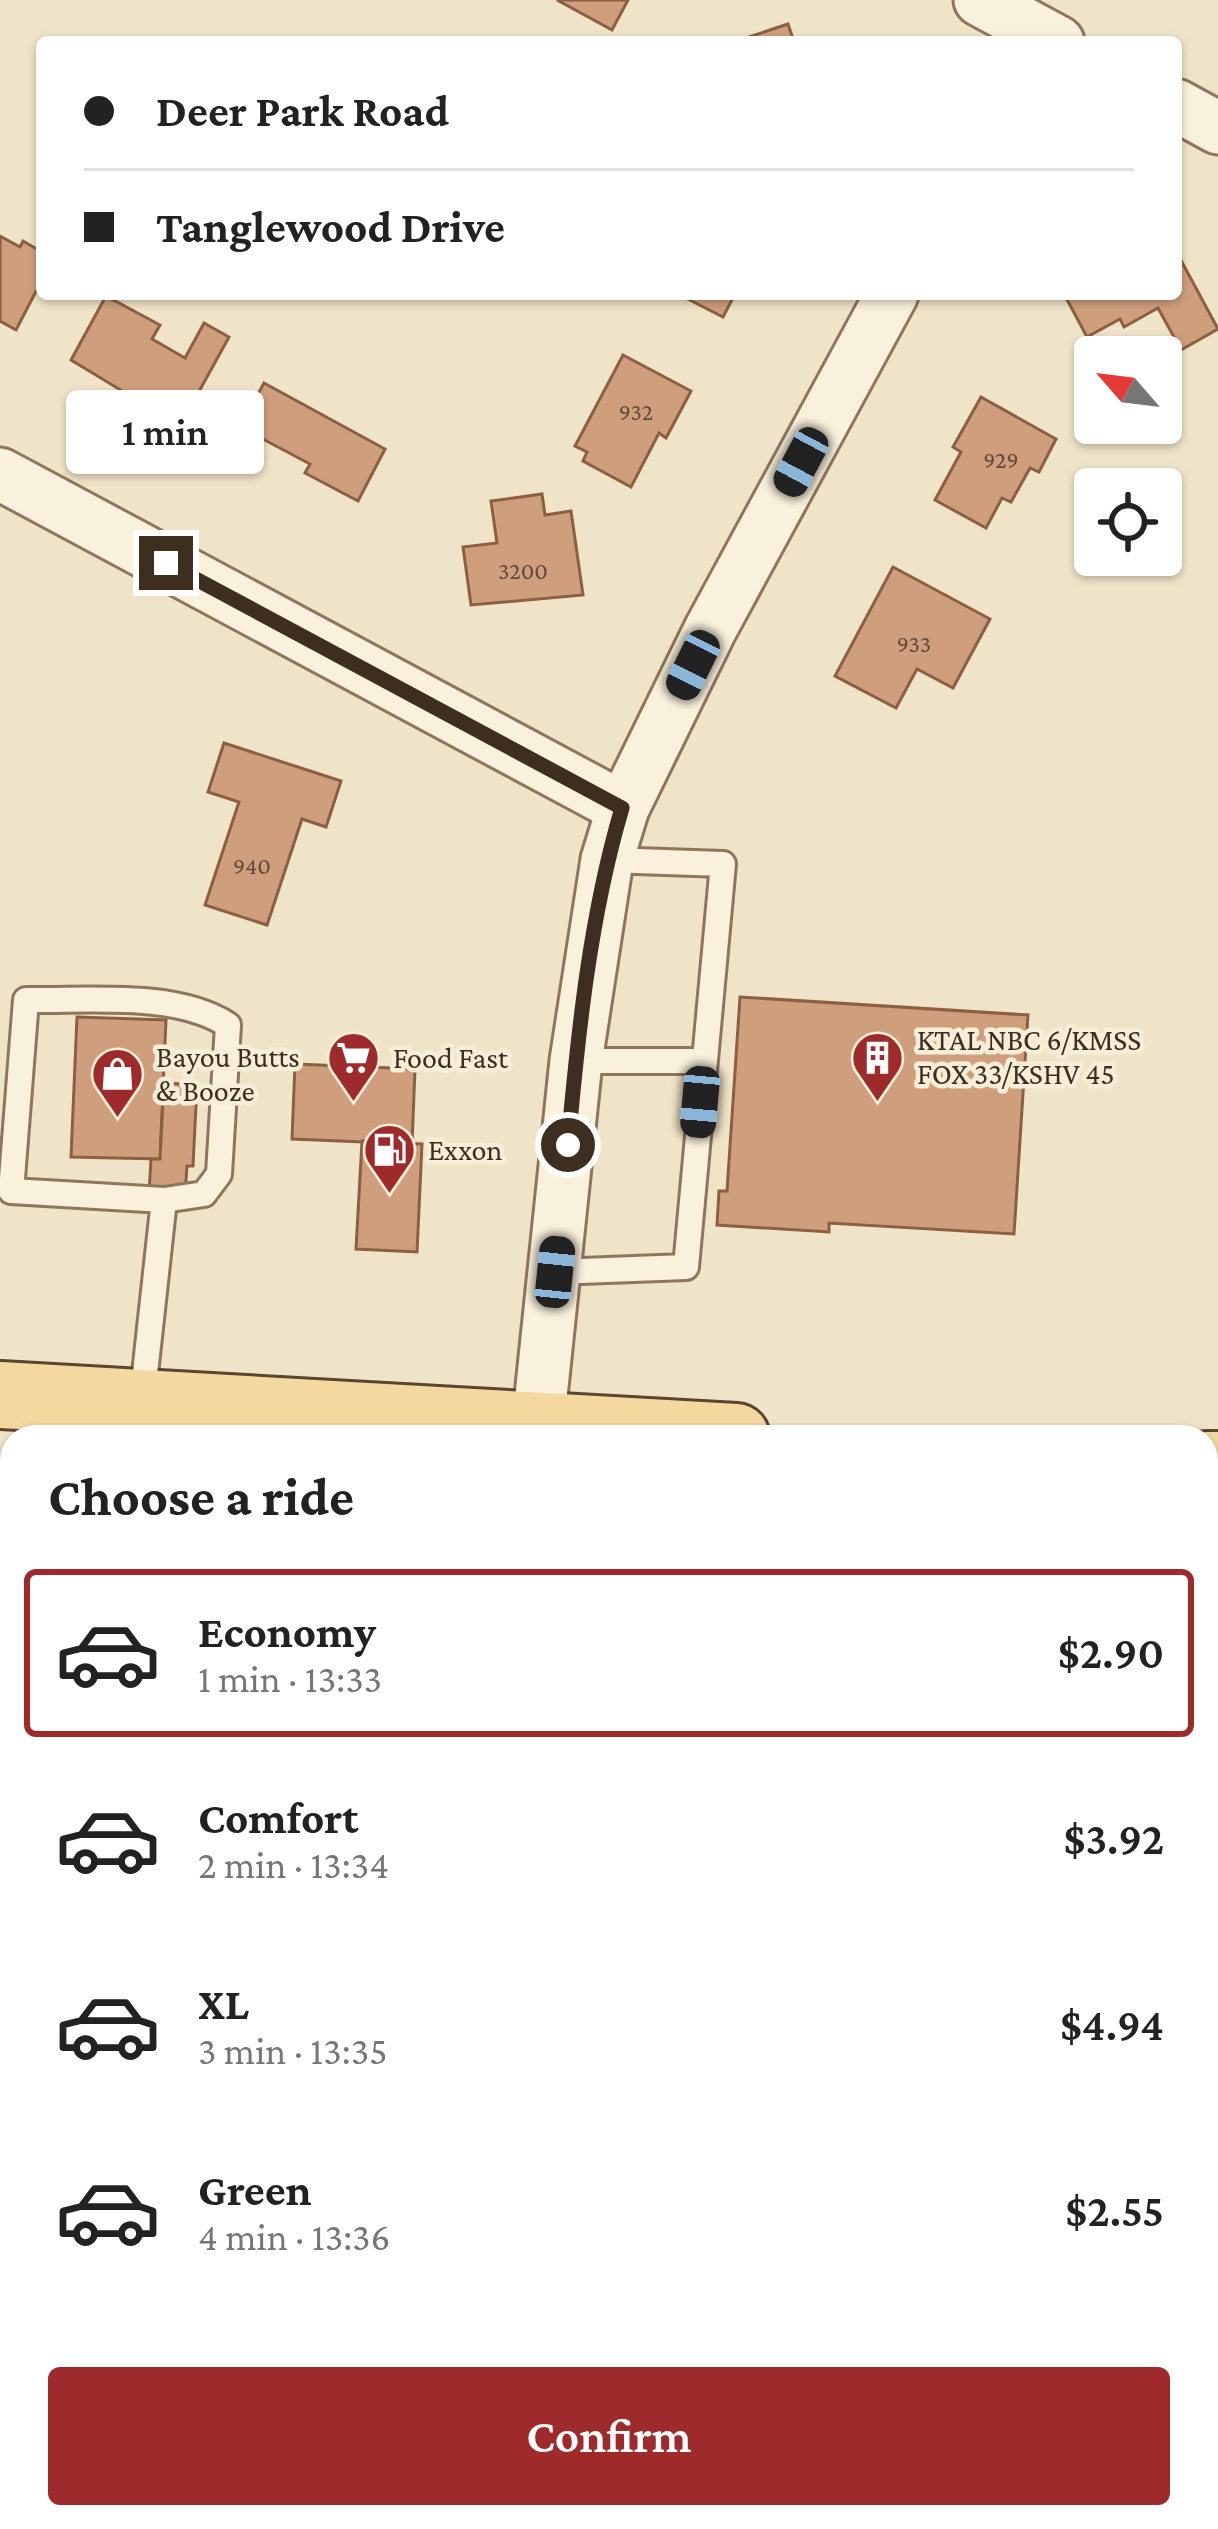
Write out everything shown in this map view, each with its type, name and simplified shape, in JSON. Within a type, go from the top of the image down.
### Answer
[{"type":"main road","points":[[0,1395],[538,1425]]},
{"type":"street","points":[[980,0],[1043,28]]},
{"type":"street","points":[[1182,108],[1218,128]]},
{"type":"street","points":[[538,1425],[576,1061],[607,860],[622,808],[710,630],[889,300]]},
{"type":"street","points":[[0,474],[622,808]]},
{"type":"lane","points":[[555,1272],[686,1267],[723,864],[607,860]]},
{"type":"lane","points":[[26,1000],[170,1004],[207,1011],[228,1025],[219,1174],[204,1194],[164,1200],[11,1191],[26,1000]]},
{"type":"lane","points":[[576,1061],[704,1061]]},
{"type":"lane","points":[[142,1403],[164,1200]]},
{"type":"building","points":[[557,0],[628,0],[612,30]]},
{"type":"building","points":[[788,24],[792,36],[752,36]]},
{"type":"building","points":[[0,236],[20,247],[23,241],[36,249],[36,292],[16,330],[0,321]]},
{"type":"building","points":[[1182,262],[1218,329],[1182,349],[1182,336],[1173,336],[1158,308],[1124,327],[1120,319],[1086,336],[1067,300],[1182,300]]},
{"type":"building","points":[[104,300],[113,300],[160,325],[152,339],[185,358],[204,323],[229,337],[180,426],[71,360]]},
{"type":"building","points":[[690,300],[732,300],[723,317]]},
{"type":"building","points":[[623,355],[691,391],[666,438],[659,433],[631,487],[583,461],[587,452],[575,446]]},
{"type":"building","points":[[264,383],[385,449],[358,501],[305,473],[310,464],[240,427]]},
{"type":"building","points":[[981,397],[1056,439],[1039,472],[1030,468],[1011,502],[1002,498],[986,528],[935,500],[961,452],[953,447]]},
{"type":"building","points":[[542,494],[545,515],[571,511],[583,595],[471,605],[463,547],[497,543],[491,501]]},
{"type":"building","points":[[893,567],[990,619],[953,688],[917,669],[896,708],[835,676]]},
{"type":"building","points":[[224,743],[341,781],[326,827],[302,819],[267,925],[205,905],[239,802],[208,792]]},
{"type":"building","name":"KTAL NBC 6/KMSS FOX 33/KSHV 45","points":[[740,997],[1028,1015],[1014,1234],[829,1223],[829,1232],[717,1225],[719,1191],[727,1191]]},
{"type":"building","name":"Bayou Butts & Booze","points":[[77,1017],[166,1020],[160,1159],[71,1157]]},
{"type":"building","name":"Food Fast","points":[[295,1064],[415,1069],[412,1144],[292,1139]]},
{"type":"building","points":[[164,1083],[197,1085],[193,1166],[187,1166],[185,1195],[149,1193],[151,1159],[160,1159]]},
{"type":"building","name":"Exxon","points":[[362,1141],[422,1144],[417,1252],[356,1249]]},
{"type":"place","name":"KTAL NBC 6/KMSS FOX 33/KSHV 45","points":[[878,1103]]},
{"type":"place","name":"Food Fast","points":[[354,1104]]},
{"type":"place","name":"Bayou Butts & Booze","points":[[117,1120]]},
{"type":"place","name":"Exxon","points":[[389,1196]]},
{"type":"route","points":[[166,563],[622,808],[607,860],[568,1145]]}]
